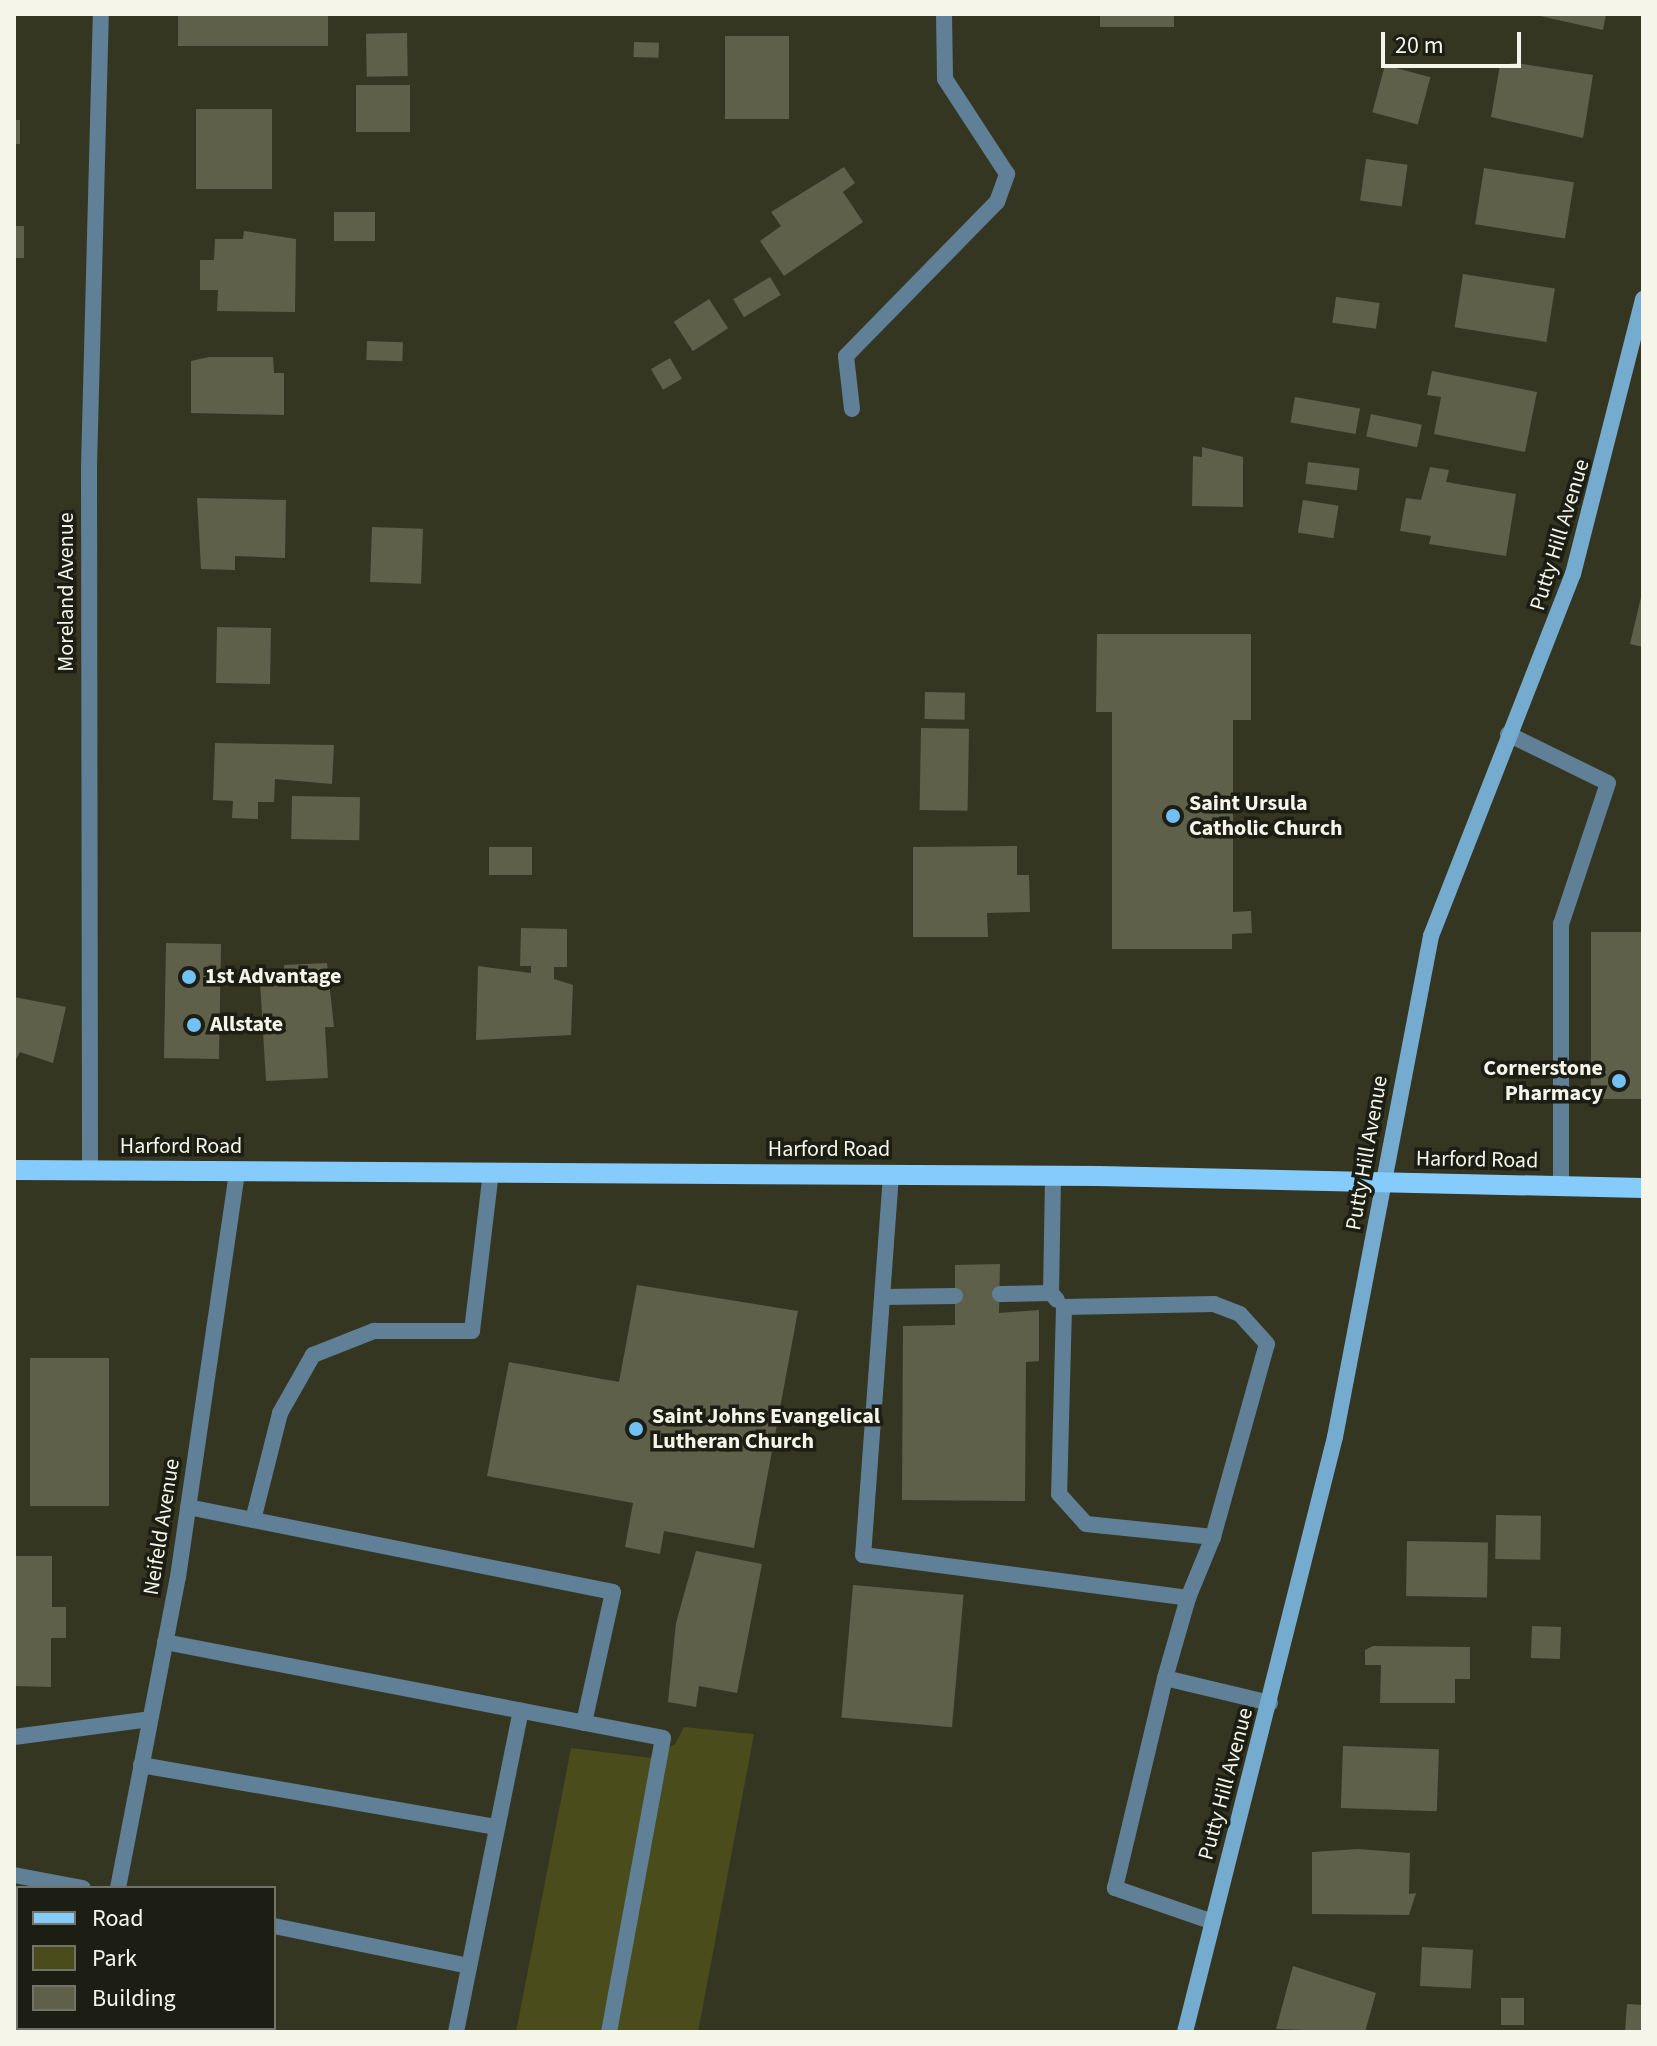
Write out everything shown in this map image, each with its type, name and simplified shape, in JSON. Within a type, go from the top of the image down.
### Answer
[{"type":"main road","name":"Putty Hill Avenue","points":[[1185,2032],[1335,1437],[1431,936],[1508,734],[1552,637],[1596,502],[1643,299]]},
{"type":"main road","name":"Harford Road","points":[[14,1170],[1053,1176],[1643,1188]]},
{"type":"street","name":"Moreland Avenue","points":[[90,1171],[89,466],[101,14]]},
{"type":"street","points":[[852,409],[846,356],[997,202],[1007,174],[945,79],[944,14]]},
{"type":"street","points":[[1508,734],[1608,783],[1561,924],[1561,1186]]},
{"type":"street","name":"Neifeld Avenue","points":[[118,1886],[188,1507],[237,1171]]},
{"type":"street","points":[[253,1520],[280,1413],[313,1355],[374,1331],[472,1331],[491,1172]]},
{"type":"street","points":[[891,1175],[863,1555],[1188,1598]]},
{"type":"street","points":[[1053,1176],[1051,1293],[1064,1307],[1065,1503],[1086,1524],[1213,1537]]},
{"type":"street","points":[[1000,1294],[1051,1293]]},
{"type":"street","points":[[884,1297],[955,1296]]},
{"type":"street","points":[[1064,1307],[1214,1304],[1240,1314],[1267,1344],[1213,1537],[1188,1598],[1165,1678],[1115,1888],[1213,1922]]},
{"type":"street","points":[[188,1507],[613,1592],[584,1723]]},
{"type":"street","points":[[165,1642],[663,1738],[609,2032]]},
{"type":"street","points":[[1165,1678],[1270,1703]]},
{"type":"street","points":[[456,2032],[521,1711]]},
{"type":"street","points":[[14,1737],[150,1719]]},
{"type":"street","points":[[141,1765],[497,1827]]},
{"type":"street","points":[[14,1875],[72,1886]]},
{"type":"street","points":[[276,1926],[469,1966]]},
{"type":"green space","points":[[684,1727],[754,1734],[698,2032],[516,2032],[571,1748],[651,1758],[675,1744]]},
{"type":"building","points":[[178,14],[328,14],[328,46],[178,46]]},
{"type":"building","points":[[1100,14],[1174,14],[1174,27],[1100,27]]},
{"type":"building","points":[[1531,14],[1606,14],[1603,30]]},
{"type":"building","points":[[407,33],[408,76],[367,77],[366,34]]},
{"type":"building","points":[[725,36],[789,36],[789,119],[725,119]]},
{"type":"building","points":[[634,42],[659,43],[658,58],[633,57]]},
{"type":"building","points":[[1516,63],[1593,75],[1583,138],[1491,117],[1500,65]]},
{"type":"building","points":[[1385,65],[1430,77],[1418,124],[1372,112]]},
{"type":"building","points":[[356,85],[410,85],[410,132],[356,132]]},
{"type":"building","points":[[196,109],[272,109],[272,189],[196,189]]},
{"type":"building","points":[[14,120],[20,120],[20,144],[14,144]]},
{"type":"building","points":[[1366,159],[1408,165],[1402,206],[1360,201]]},
{"type":"building","points":[[844,167],[855,183],[843,192],[863,222],[784,276],[760,241],[781,226],[771,212]]},
{"type":"building","points":[[1484,168],[1574,182],[1565,239],[1475,224]]},
{"type":"building","points":[[334,212],[375,212],[375,241],[334,241]]},
{"type":"building","points":[[14,226],[24,226],[24,258],[14,258]]},
{"type":"building","points":[[244,231],[296,239],[295,312],[217,311],[218,290],[200,290],[200,260],[214,260],[215,239],[243,239]]},
{"type":"building","points":[[1463,274],[1555,289],[1546,342],[1455,327]]},
{"type":"building","points":[[770,277],[781,295],[744,317],[733,299]]},
{"type":"building","points":[[1336,297],[1380,303],[1376,329],[1332,323]]},
{"type":"building","points":[[709,299],[728,328],[693,351],[674,322]]},
{"type":"building","points":[[367,341],[403,342],[402,361],[366,360]]},
{"type":"building","points":[[209,357],[273,357],[274,373],[284,373],[284,415],[191,413],[191,361]]},
{"type":"building","points":[[670,358],[682,379],[663,390],[651,369]]},
{"type":"building","points":[[1432,371],[1537,392],[1525,452],[1434,434],[1441,397],[1427,395]]},
{"type":"building","points":[[1295,397],[1360,408],[1355,434],[1290,423]]},
{"type":"building","points":[[1371,414],[1422,425],[1417,447],[1366,436]]},
{"type":"building","points":[[1202,447],[1243,457],[1243,507],[1192,506],[1193,456],[1202,457]]},
{"type":"building","points":[[1308,462],[1360,468],[1357,490],[1305,484]]},
{"type":"building","points":[[1430,467],[1449,470],[1446,482],[1516,494],[1506,556],[1429,544],[1431,536],[1400,531],[1406,498],[1421,500]]},
{"type":"building","points":[[197,498],[286,500],[285,558],[235,556],[235,570],[201,569]]},
{"type":"building","points":[[1303,500],[1339,506],[1333,538],[1298,533]]},
{"type":"building","points":[[372,527],[423,529],[421,584],[370,582]]},
{"type":"building","points":[[1643,593],[1643,647],[1630,644]]},
{"type":"building","points":[[217,627],[271,628],[270,684],[216,683]]},
{"type":"building","name":"Saint Ursula Catholic Church","points":[[1097,634],[1251,634],[1251,720],[1233,720],[1233,912],[1251,911],[1252,933],[1232,934],[1232,949],[1112,949],[1112,712],[1096,712]]},
{"type":"building","points":[[925,692],[965,693],[965,720],[925,719]]},
{"type":"building","points":[[921,728],[969,729],[968,811],[920,810]]},
{"type":"building","points":[[215,743],[334,745],[332,784],[275,779],[274,802],[258,802],[258,819],[232,818],[233,801],[213,800]]},
{"type":"building","points":[[292,796],[360,797],[359,840],[291,839]]},
{"type":"building","points":[[1017,846],[1017,875],[1029,875],[1030,912],[987,913],[988,937],[913,937],[913,847]]},
{"type":"building","points":[[489,847],[532,847],[532,875],[489,875]]},
{"type":"building","points":[[521,928],[567,929],[567,967],[554,967],[554,979],[573,985],[571,1035],[476,1040],[478,966],[531,973],[531,966],[520,966]]},
{"type":"building","points":[[1591,932],[1643,932],[1643,1099],[1591,1099]]},
{"type":"building","points":[[166,943],[221,944],[219,1059],[164,1058]]},
{"type":"building","points":[[327,963],[334,1027],[325,1027],[328,1078],[266,1081],[260,982],[285,981],[284,965]]},
{"type":"building","points":[[14,997],[66,1007],[53,1063],[20,1052],[14,1063]]},
{"type":"building","points":[[1000,1264],[999,1313],[1039,1310],[1039,1361],[1026,1362],[1025,1501],[902,1500],[903,1326],[955,1325],[955,1265]]},
{"type":"building","name":"Saint Johns Evangelical Lutheran Church","points":[[637,1285],[798,1311],[754,1548],[664,1531],[660,1554],[625,1547],[633,1503],[487,1476],[509,1362],[619,1382]]},
{"type":"building","points":[[30,1358],[109,1358],[109,1506],[30,1506]]},
{"type":"building","points":[[1496,1515],[1541,1516],[1540,1560],[1495,1559]]},
{"type":"building","points":[[1407,1541],[1488,1542],[1487,1597],[1406,1596]]},
{"type":"building","points":[[696,1551],[762,1564],[737,1693],[699,1686],[696,1707],[668,1702],[676,1623]]},
{"type":"building","points":[[14,1556],[52,1556],[52,1607],[66,1607],[66,1638],[51,1638],[51,1687],[14,1686]]},
{"type":"building","points":[[853,1585],[964,1595],[952,1727],[841,1717]]},
{"type":"building","points":[[1532,1626],[1561,1627],[1560,1659],[1531,1658]]},
{"type":"building","points":[[1373,1646],[1470,1647],[1470,1679],[1455,1679],[1455,1703],[1380,1703],[1381,1665],[1365,1665],[1365,1650]]},
{"type":"building","points":[[1343,1746],[1439,1749],[1437,1811],[1341,1808]]},
{"type":"building","points":[[1358,1849],[1410,1853],[1409,1894],[1416,1893],[1409,1915],[1312,1914],[1312,1852]]},
{"type":"building","points":[[1422,1947],[1473,1950],[1471,1989],[1420,1986]]},
{"type":"building","points":[[1293,1966],[1376,1993],[1365,2032],[1276,2029]]},
{"type":"building","points":[[1501,1998],[1524,1998],[1524,2025],[1501,2025]]},
{"type":"building","points":[[1627,2004],[1643,2005],[1643,2032],[1625,2032]]},
{"type":"place","name":"Saint Ursula Catholic Church","points":[[1173,816]]},
{"type":"place","name":"1st Advantage","points":[[189,977]]},
{"type":"place","name":"Allstate","points":[[194,1025]]},
{"type":"place","name":"Cornerstone Pharmacy","points":[[1619,1081]]},
{"type":"place","name":"Saint Johns Evangelical Lutheran Church","points":[[636,1429]]}]
